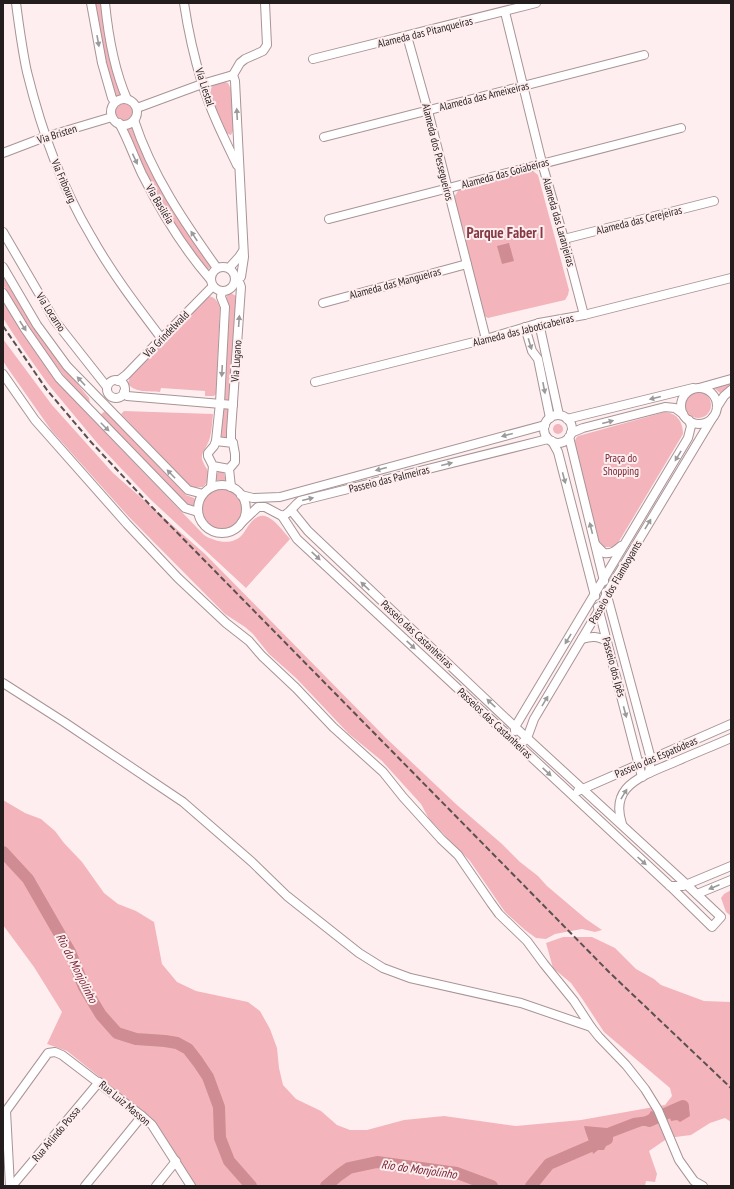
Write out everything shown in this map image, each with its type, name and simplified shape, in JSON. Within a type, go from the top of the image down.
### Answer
[{"type":"street","name":"Via Fribourg","points":[[16,3],[27,72],[45,137],[68,192],[90,236],[113,272],[162,338]]},
{"type":"street","points":[[91,3],[102,63],[112,98],[115,102]]},
{"type":"street","points":[[105,3],[115,62],[123,89],[127,99],[135,104],[137,108],[137,115],[134,120],[126,124],[119,123],[112,117],[112,109],[115,102],[127,99]]},
{"type":"street","name":"Via Liestal","points":[[184,3],[187,25],[202,84],[224,138],[238,167]]},
{"type":"street","points":[[137,108],[202,84],[233,76],[240,64],[245,59],[263,52],[267,45],[264,3]]},
{"type":"street","name":"Alameda das Pitanqueiras","points":[[313,59],[536,3]]},
{"type":"street","name":"Alameda das Laranjeiras","points":[[504,12],[542,163],[584,315]]},
{"type":"street","name":"Alameda dos Pessegueiros","points":[[407,36],[428,111],[486,338]]},
{"type":"street","name":"Alameda das Ameixeiras","points":[[324,138],[644,55]]},
{"type":"street","points":[[233,76],[235,80],[238,167],[244,263],[241,277],[236,280],[234,285],[229,290],[219,290],[212,283],[212,274],[217,268],[220,267],[229,268],[234,273],[236,280]]},
{"type":"street","name":"Via Bristen","points":[[3,153],[45,137],[112,117]]},
{"type":"street","name":"Via Basiléia","points":[[134,120],[148,158],[167,192],[196,240],[217,268]]},
{"type":"street","name":"Via Basiléia","points":[[119,123],[156,199],[189,252],[212,283]]},
{"type":"street","name":"Alameda das Goiabeiras","points":[[329,219],[681,128]]},
{"type":"street","points":[[224,138],[233,136],[237,132]]},
{"type":"street","name":"Alameda das Cerejeiras","points":[[564,239],[714,201]]},
{"type":"street","name":"Via Locarno","points":[[3,232],[55,321],[107,387]]},
{"type":"street","points":[[229,268],[243,250]]},
{"type":"street","name":"Alameda das Mangueiras","points":[[323,303],[467,264]]},
{"type":"street","points":[[3,267],[51,344],[67,366],[188,490],[203,494]]},
{"type":"street","name":"Alameda das Jaboticabeiras","points":[[315,382],[539,323],[584,315],[731,278]]},
{"type":"street","name":"Via Lugano","points":[[231,487],[229,469],[235,462],[233,443],[231,440],[241,287],[236,280]]},
{"type":"street","name":"Via Grindelwald","points":[[118,380],[126,375],[162,338],[212,283]]},
{"type":"street","name":"Via Lugano","points":[[211,487],[213,466],[208,453],[216,441],[220,403],[225,307],[221,296],[222,291]]},
{"type":"street","points":[[3,293],[14,313],[59,378],[185,508],[198,512]]},
{"type":"street","points":[[539,323],[550,418]]},
{"type":"street","points":[[525,327],[532,351],[542,358],[559,416]]},
{"type":"street","points":[[3,374],[35,420],[168,568],[226,623],[249,641],[333,727],[383,772],[403,797],[441,839],[458,855],[491,904],[499,914],[527,941],[574,1001],[598,1037],[626,1065],[645,1089],[664,1122],[679,1160],[694,1181],[703,1186]]},
{"type":"street","points":[[731,379],[567,419],[559,416],[550,418],[545,425],[544,433],[550,440],[555,442],[563,442],[570,435],[583,428],[665,407],[675,408],[689,420],[697,424],[703,423],[712,417],[724,396],[731,390]]},
{"type":"street","points":[[124,392],[119,397],[114,397],[109,394],[107,387],[113,381],[118,380],[124,386],[124,392],[127,396],[233,405]]},
{"type":"street","points":[[683,414],[681,402],[683,396],[687,391],[696,388],[705,389],[710,392],[714,396],[717,407]]},
{"type":"street","points":[[92,413],[103,404]]},
{"type":"street","name":"Passeio dos Flamboyants","points":[[528,738],[534,719],[712,417]]},
{"type":"street","points":[[567,419],[571,426],[570,435]]},
{"type":"street","name":"Passeio dos Flamboyants","points":[[511,738],[514,735],[513,724],[524,712],[688,438],[690,426],[689,420]]},
{"type":"street","name":"Passeio das Palmeiras","points":[[241,495],[254,498],[280,497],[545,425]]},
{"type":"street","name":"Passeio dos Ipês","points":[[570,435],[603,579],[651,759]]},
{"type":"street","name":"Passeio dos Ipês","points":[[550,440],[558,452],[639,764],[646,775]]},
{"type":"street","name":"Passeio das Palmeiras","points":[[282,516],[287,515],[300,501],[550,440]]},
{"type":"street","points":[[216,441],[233,443]]},
{"type":"street","points":[[213,466],[229,469]]},
{"type":"street","points":[[242,522],[246,508],[241,495],[231,487],[222,485],[211,487],[203,494],[199,502],[199,518],[204,526],[213,532],[230,532],[239,526],[261,506],[282,516]]},
{"type":"street","points":[[280,497],[288,500],[293,507]]},
{"type":"street","name":"Passeio das Castanheiras","points":[[293,507],[308,531],[581,788],[721,917]]},
{"type":"street","name":"Passeios das Castanheiras","points":[[282,516],[297,539],[670,886],[712,927],[721,917]]},
{"type":"street","points":[[297,539],[308,531]]},
{"type":"street","points":[[594,542],[598,549],[604,553],[610,553],[614,552],[626,542]]},
{"type":"street","points":[[587,564],[599,560]]},
{"type":"street","points":[[611,566],[614,571],[620,572]]},
{"type":"street","points":[[603,625],[614,620]]},
{"type":"street","points":[[577,624],[585,624],[589,627]]},
{"type":"street","points":[[582,639],[590,636],[597,636],[607,641]]},
{"type":"street","points":[[609,649],[622,649]]},
{"type":"street","points":[[3,683],[64,722],[182,802],[252,862],[287,896],[359,953],[383,968],[410,978],[521,1003],[591,1027]]},
{"type":"street","points":[[524,712],[534,719]]},
{"type":"street","points":[[629,726],[641,722]]},
{"type":"street","points":[[502,730],[513,724]]},
{"type":"street","name":"Passeio das Espatódeas","points":[[581,788],[731,724]]},
{"type":"street","points":[[519,746],[528,738]]},
{"type":"street","name":"Passeio das Espatódeas","points":[[622,825],[619,813],[620,798],[629,786],[646,775],[731,738]]},
{"type":"street","points":[[646,775],[651,759]]},
{"type":"street","points":[[588,810],[597,782]]},
{"type":"street","points":[[572,796],[581,788]]},
{"type":"street","points":[[598,820],[606,810]]},
{"type":"street","points":[[670,886],[687,885],[731,866]]},
{"type":"street","points":[[697,894],[731,880]]},
{"type":"street","name":"Rua Luiz Masson","points":[[11,1186],[5,1115],[7,1108],[48,1053],[55,1052],[59,1053],[99,1082],[152,1125],[191,1186]]},
{"type":"street","name":"Rua Arlindo Possa","points":[[11,1186],[99,1082]]},
{"type":"street","points":[[85,1186],[142,1116]]},
{"type":"street","points":[[156,1186],[176,1161]]},
{"type":"street","points":[[688,1186],[689,1174]]},
{"type":"green space","points":[[93,3],[103,3],[121,93],[118,98],[115,97],[103,60]]},
{"type":"green space","points":[[222,81],[228,83],[232,91],[233,131],[231,135],[225,133],[211,95],[213,85]]},
{"type":"green space","points":[[123,102],[130,105],[133,112],[130,119],[123,122],[116,119],[113,112],[116,105]]},
{"type":"green space","points":[[129,126],[132,128],[144,154],[212,266],[206,271],[175,227],[143,170],[127,130]]},
{"type":"green space","points":[[533,171],[538,175],[569,290],[568,295],[565,300],[488,318],[484,316],[454,197],[461,188]]},
{"type":"green space","points":[[3,274],[32,323],[89,398],[90,404],[87,405],[39,344],[3,285]]},
{"type":"green space","points":[[231,293],[237,298],[230,401],[227,401],[225,399],[226,357],[230,308],[226,299],[227,295]]},
{"type":"green space","points":[[208,296],[213,297],[216,300],[220,308],[216,394],[214,396],[205,396],[205,391],[161,388],[160,392],[147,391],[138,390],[130,386],[128,383],[130,376]]},
{"type":"green space","points":[[3,299],[54,375],[77,403],[204,535],[213,540],[223,542],[233,541],[242,535],[254,519],[261,516],[269,518],[282,529],[290,539],[246,588],[150,499],[98,444],[48,384],[23,349],[3,318]]},
{"type":"green space","points":[[3,339],[52,405],[113,473],[205,554],[386,738],[457,805],[502,844],[520,862],[538,876],[547,886],[586,919],[602,930],[595,932],[582,929],[555,934],[546,939],[536,938],[505,912],[470,861],[429,819],[421,804],[382,761],[349,734],[296,678],[269,654],[253,634],[225,614],[128,516],[51,430],[3,361]]},
{"type":"green space","points":[[731,382],[731,386],[720,393],[713,387]]},
{"type":"green space","points":[[698,392],[707,396],[711,405],[707,414],[698,418],[689,414],[685,405],[689,396]]},
{"type":"green space","points":[[230,407],[227,439],[221,439],[223,408]]},
{"type":"green space","points":[[105,411],[186,495],[194,498],[194,506],[191,507],[181,500],[100,415]]},
{"type":"green space","points":[[124,411],[213,414],[210,438],[202,455],[203,463],[209,475],[207,483],[203,487],[192,488],[121,414]]},
{"type":"green space","name":"Praça do Shopping","points":[[665,412],[676,416],[682,426],[683,434],[618,543],[615,547],[604,547],[599,541],[574,444],[576,438],[578,436]]},
{"type":"green space","points":[[556,424],[560,424],[562,425],[562,433],[556,434],[553,431],[553,427]]},
{"type":"green space","points":[[219,470],[223,470],[226,481],[216,480]]},
{"type":"green space","points":[[218,489],[226,489],[237,495],[243,506],[243,514],[237,525],[226,531],[218,531],[207,525],[201,514],[201,506],[207,495]]},
{"type":"green space","points":[[3,800],[25,813],[41,819],[55,831],[82,862],[104,893],[118,904],[136,911],[154,922],[162,964],[177,982],[196,991],[248,1002],[260,1011],[270,1029],[277,1048],[279,1068],[283,1085],[296,1099],[321,1111],[337,1125],[350,1130],[367,1130],[404,1120],[444,1116],[516,1126],[581,1120],[665,1105],[672,1096],[670,1088],[604,1032],[571,983],[553,968],[546,943],[563,937],[592,937],[615,948],[636,969],[654,979],[661,985],[704,1001],[731,1002],[731,1122],[725,1118],[710,1123],[691,1135],[668,1138],[649,1151],[657,1174],[655,1182],[646,1181],[645,1186],[195,1186],[155,1123],[67,1051],[47,1044],[62,1012],[34,967],[3,925]]},
{"type":"green space","points":[[731,890],[731,916],[726,912],[721,898],[724,894]]},
{"type":"shaded area","points":[[509,243],[514,261],[502,264],[497,246]]},
{"type":"shaded area","points":[[684,1103],[689,1107],[690,1116],[680,1122],[677,1120],[671,1121],[669,1115]]},
{"type":"shaded area","points":[[651,1111],[658,1113],[661,1119],[655,1124],[642,1126],[613,1137],[604,1150],[598,1150],[593,1154],[584,1126],[607,1128],[633,1118],[648,1116]]},
{"type":"waterway","name":"Rio do Monjolinho","points":[[3,852],[28,879],[70,952],[84,987],[101,1015],[117,1033],[136,1039],[177,1043],[188,1049],[198,1062],[208,1077],[219,1107],[220,1138],[229,1161],[251,1186]]},
{"type":"waterway","name":"Rio do Monjolinho","points":[[649,1121],[683,1106]]},
{"type":"waterway","name":"Rio do Monjolinho","points":[[531,1186],[549,1164],[607,1139]]},
{"type":"waterway","name":"Rio do Monjolinho","points":[[326,1186],[349,1168],[377,1162],[457,1173],[492,1186]]},
{"type":"railway","points":[[3,326],[47,390],[91,442],[149,504],[609,972],[731,1088]]},
{"type":"district","name":"Parque Faber I","points":[[505,232]]}]
